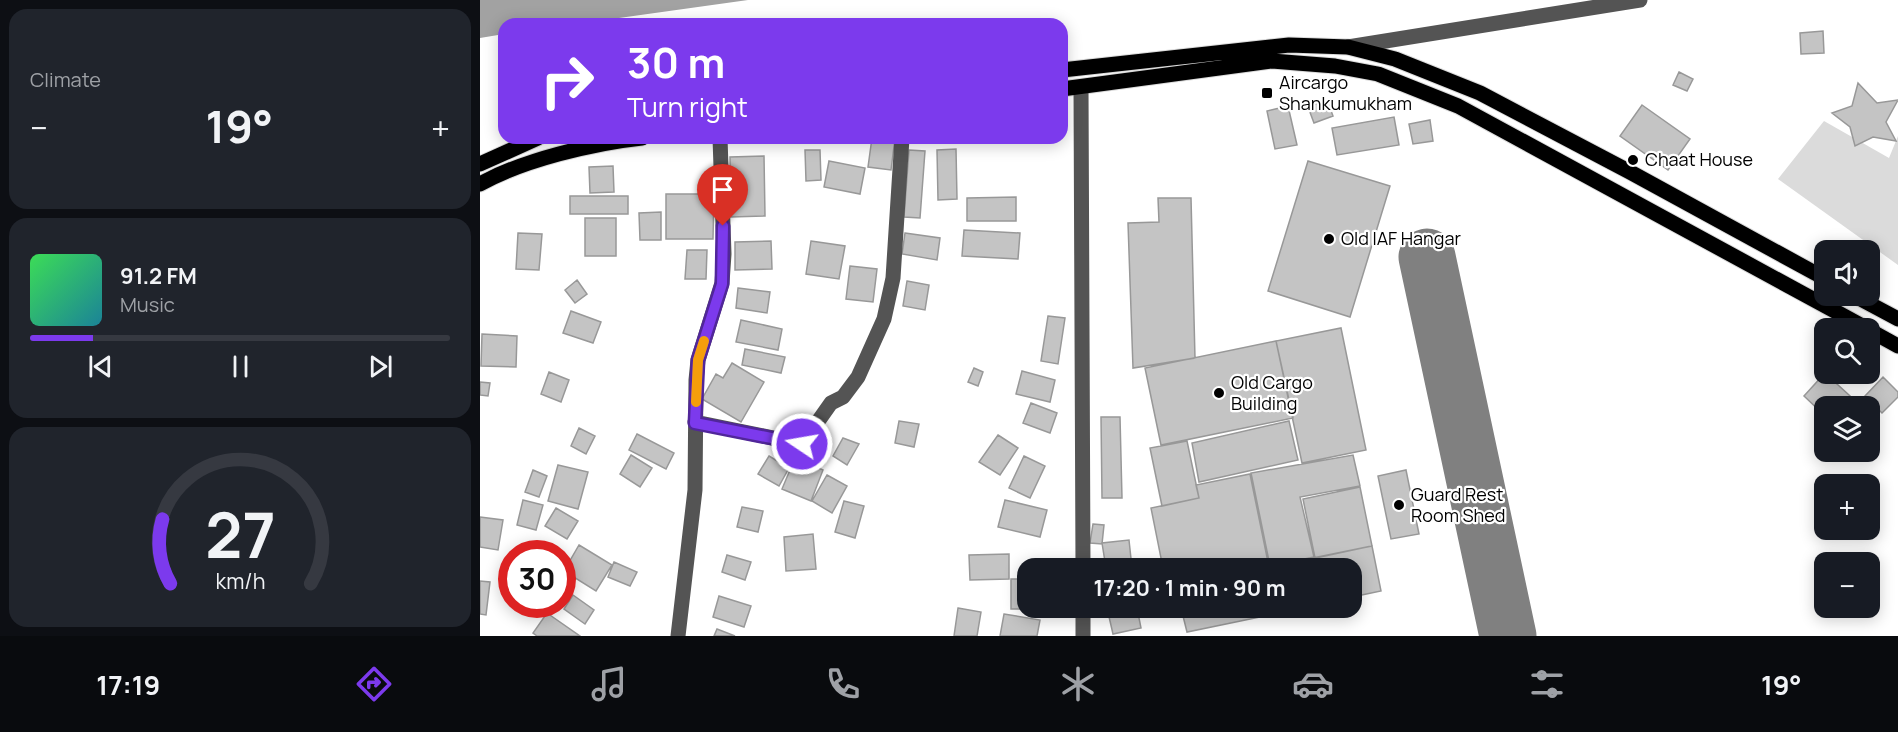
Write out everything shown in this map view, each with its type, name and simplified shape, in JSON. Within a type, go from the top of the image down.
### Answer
[{"type":"main road","points":[[1068,69],[1289,45],[1348,46],[1395,59],[1479,93],[1814,273]]},
{"type":"main road","points":[[1068,88],[1272,61],[1335,66],[1378,74],[1458,106],[1847,318]]},
{"type":"main road","points":[[480,164],[525,144]]},
{"type":"main road","points":[[480,184],[505,170],[606,144]]},
{"type":"main road","points":[[1874,306],[1898,319]]},
{"type":"main road","points":[[1880,336],[1898,346]]},
{"type":"street","points":[[1348,46],[1640,0]]},
{"type":"street","points":[[1081,87],[1083,558]]},
{"type":"street","points":[[678,636],[695,490],[698,360],[722,284],[724,254],[720,144]]},
{"type":"street","points":[[695,423],[802,444],[831,403],[843,397],[858,377],[884,320],[893,278],[902,144]]},
{"type":"street","points":[[1083,618],[1083,636]]},
{"type":"shaded area","points":[[480,0],[748,0],[619,18],[498,18],[498,35],[480,38]]},
{"type":"shaded area","points":[[1824,121],[1889,158],[1898,136],[1898,265],[1880,252],[1880,240],[1863,240],[1778,179]]},
{"type":"building","points":[[1823,31],[1824,53],[1801,54],[1800,33]]},
{"type":"building","points":[[1679,72],[1693,79],[1687,91],[1673,85]]},
{"type":"building","points":[[1858,83],[1877,103],[1898,100],[1886,122],[1896,141],[1873,137],[1855,146],[1850,127],[1832,113],[1852,106]]},
{"type":"building","points":[[1327,100],[1333,116],[1314,123],[1308,107]]},
{"type":"building","points":[[1642,105],[1690,139],[1668,170],[1620,136]]},
{"type":"building","points":[[1288,106],[1297,145],[1275,149],[1267,111]]},
{"type":"building","points":[[1394,117],[1399,145],[1337,155],[1332,128]]},
{"type":"building","points":[[1430,120],[1433,141],[1413,144],[1409,124]]},
{"type":"building","points":[[871,144],[894,144],[891,170],[868,167]]},
{"type":"building","points":[[956,149],[957,199],[938,200],[937,150]]},
{"type":"building","points":[[805,150],[820,150],[821,180],[806,181]]},
{"type":"building","points":[[909,150],[925,151],[920,218],[904,217]]},
{"type":"building","points":[[764,156],[765,216],[731,217],[730,157]]},
{"type":"building","points":[[829,161],[865,168],[860,194],[824,187]]},
{"type":"building","name":"Old IAF Hangar","points":[[1308,161],[1390,186],[1350,317],[1268,291]]},
{"type":"building","points":[[613,166],[614,192],[590,193],[589,167]]},
{"type":"building","points":[[666,194],[714,194],[713,239],[666,239]]},
{"type":"building","points":[[570,196],[628,196],[628,214],[570,214]]},
{"type":"building","points":[[1016,197],[1016,221],[967,221],[967,198]]},
{"type":"building","points":[[1158,198],[1191,198],[1195,358],[1133,368],[1128,223],[1159,222]]},
{"type":"building","points":[[661,212],[661,240],[640,240],[639,213]]},
{"type":"building","points":[[585,218],[616,218],[616,256],[585,256]]},
{"type":"building","points":[[964,230],[1020,233],[1018,259],[962,256]]},
{"type":"building","points":[[518,233],[542,234],[539,270],[516,269]]},
{"type":"building","points":[[905,233],[940,238],[937,260],[902,254]]},
{"type":"building","points":[[771,241],[772,269],[735,270],[735,242]]},
{"type":"building","points":[[811,241],[845,246],[839,279],[806,274]]},
{"type":"building","points":[[687,250],[707,250],[706,279],[685,279]]},
{"type":"building","points":[[850,266],[877,269],[873,302],[846,299]]},
{"type":"building","points":[[577,280],[587,294],[575,303],[565,290]]},
{"type":"building","points":[[907,281],[929,285],[925,310],[903,306]]},
{"type":"building","points":[[738,288],[770,292],[767,313],[736,308]]},
{"type":"building","points":[[571,311],[601,322],[593,343],[563,333]]},
{"type":"building","points":[[1048,316],[1065,318],[1058,364],[1041,361]]},
{"type":"building","points":[[741,320],[782,329],[778,350],[736,342]]},
{"type":"building","name":"Old Cargo Building","points":[[1341,328],[1366,450],[1302,463],[1276,341]]},
{"type":"building","points":[[482,334],[517,336],[516,367],[481,366]]},
{"type":"building","name":"Old Cargo Building","points":[[1276,341],[1293,418],[1161,445],[1145,368]]},
{"type":"building","points":[[745,349],[785,357],[781,373],[742,365]]},
{"type":"building","points":[[732,363],[764,382],[741,422],[702,399],[716,374],[723,378]]},
{"type":"building","points":[[974,368],[983,372],[978,386],[968,382]]},
{"type":"building","points":[[1022,371],[1055,380],[1050,402],[1016,394]]},
{"type":"building","points":[[549,372],[569,380],[561,402],[541,394]]},
{"type":"building","points":[[1883,377],[1898,392],[1898,397],[1882,413],[1880,396],[1865,396],[1876,384],[1880,384]]},
{"type":"building","points":[[480,382],[490,383],[488,396],[480,395]]},
{"type":"building","points":[[1815,384],[1837,384],[1850,396],[1814,396],[1814,406],[1804,396]]},
{"type":"building","points":[[1031,403],[1057,413],[1050,433],[1023,423]]},
{"type":"building","points":[[1101,417],[1120,417],[1122,498],[1102,498]]},
{"type":"building","points":[[899,421],[919,424],[914,447],[895,443]]},
{"type":"building","name":"Old Cargo Building","points":[[1289,421],[1298,460],[1199,482],[1192,443]]},
{"type":"building","points":[[579,428],[595,436],[586,454],[571,446]]},
{"type":"building","points":[[637,434],[674,453],[666,469],[629,450]]},
{"type":"building","points":[[998,435],[1018,448],[1000,475],[979,462]]},
{"type":"building","points":[[843,438],[859,444],[847,465],[833,456]]},
{"type":"building","name":"Old Cargo Building","points":[[1187,441],[1199,498],[1162,506],[1150,448]]},
{"type":"building","points":[[631,455],[652,468],[640,487],[620,474]]},
{"type":"building","name":"Old Cargo Building","points":[[1353,455],[1360,486],[1300,497],[1314,557],[1268,558],[1251,473]]},
{"type":"building","points":[[769,456],[789,468],[779,486],[758,474]]},
{"type":"building","points":[[1024,456],[1045,466],[1030,498],[1009,488]]},
{"type":"building","points":[[795,458],[823,470],[811,501],[782,489]]},
{"type":"building","points":[[558,465],[588,472],[578,509],[548,501]]},
{"type":"building","points":[[533,470],[547,476],[539,497],[525,492]]},
{"type":"building","name":"Guard Rest Room Shed","points":[[1406,470],[1419,534],[1391,539],[1378,476]]},
{"type":"building","points":[[1250,474],[1267,558],[1161,558],[1151,508],[1199,498],[1196,485]]},
{"type":"building","points":[[827,475],[847,486],[832,513],[812,501]]},
{"type":"building","points":[[1360,487],[1372,546],[1315,558],[1303,499]]},
{"type":"building","points":[[523,500],[543,505],[536,530],[517,525]]},
{"type":"building","points":[[1005,500],[1047,510],[1040,537],[998,527]]},
{"type":"building","points":[[844,501],[864,506],[855,538],[835,532]]},
{"type":"building","points":[[742,507],[763,511],[758,532],[737,527]]},
{"type":"building","points":[[556,508],[578,521],[567,539],[545,526]]},
{"type":"building","points":[[480,517],[503,520],[498,550],[480,547]]},
{"type":"building","points":[[1093,524],[1104,525],[1102,544],[1090,543]]},
{"type":"building","points":[[813,534],[816,569],[786,571],[784,537]]},
{"type":"building","points":[[1129,540],[1131,558],[1104,558],[1102,543]]},
{"type":"building","points":[[579,545],[612,565],[596,591],[576,578],[576,550]]},
{"type":"building","points":[[1372,546],[1381,591],[1362,595],[1362,558],[1313,558]]},
{"type":"building","points":[[1009,554],[1009,579],[970,580],[969,555]]},
{"type":"building","points":[[727,555],[751,562],[745,580],[722,572]]},
{"type":"building","points":[[614,562],[637,572],[630,586],[608,577]]},
{"type":"building","points":[[1011,579],[1017,579],[1017,609],[1011,609]]},
{"type":"building","points":[[480,581],[490,582],[486,615],[480,614]]},
{"type":"building","points":[[719,596],[751,606],[744,627],[713,617]]},
{"type":"building","points":[[576,597],[594,610],[585,624],[576,618]]},
{"type":"building","points":[[958,608],[981,612],[977,636],[954,636]]},
{"type":"building","points":[[1004,614],[1017,618],[1040,620],[1037,636],[1000,636]]},
{"type":"building","points":[[544,618],[554,618],[580,636],[537,636],[533,633]]},
{"type":"building","points":[[1109,618],[1139,618],[1141,628],[1113,634]]},
{"type":"building","points":[[1184,618],[1255,618],[1187,632]]},
{"type":"building","points":[[717,629],[735,636],[714,636]]},
{"type":"taxiway","points":[[1427,257],[1508,636]]},
{"type":"slow traffic","points":[[696,402],[698,360],[704,341]]},
{"type":"place","name":"Aircargo Shankumukham","points":[[1267,93]]},
{"type":"place","name":"Chaat House","points":[[1633,160]]},
{"type":"place","name":"Old IAF Hangar","points":[[1329,239]]},
{"type":"place","name":"Old Cargo Building","points":[[1219,393]]},
{"type":"place","name":"Guard Rest Room Shed","points":[[1399,505]]},
{"type":"route","points":[[723,226],[722,284],[698,360],[695,423],[802,444]]}]
